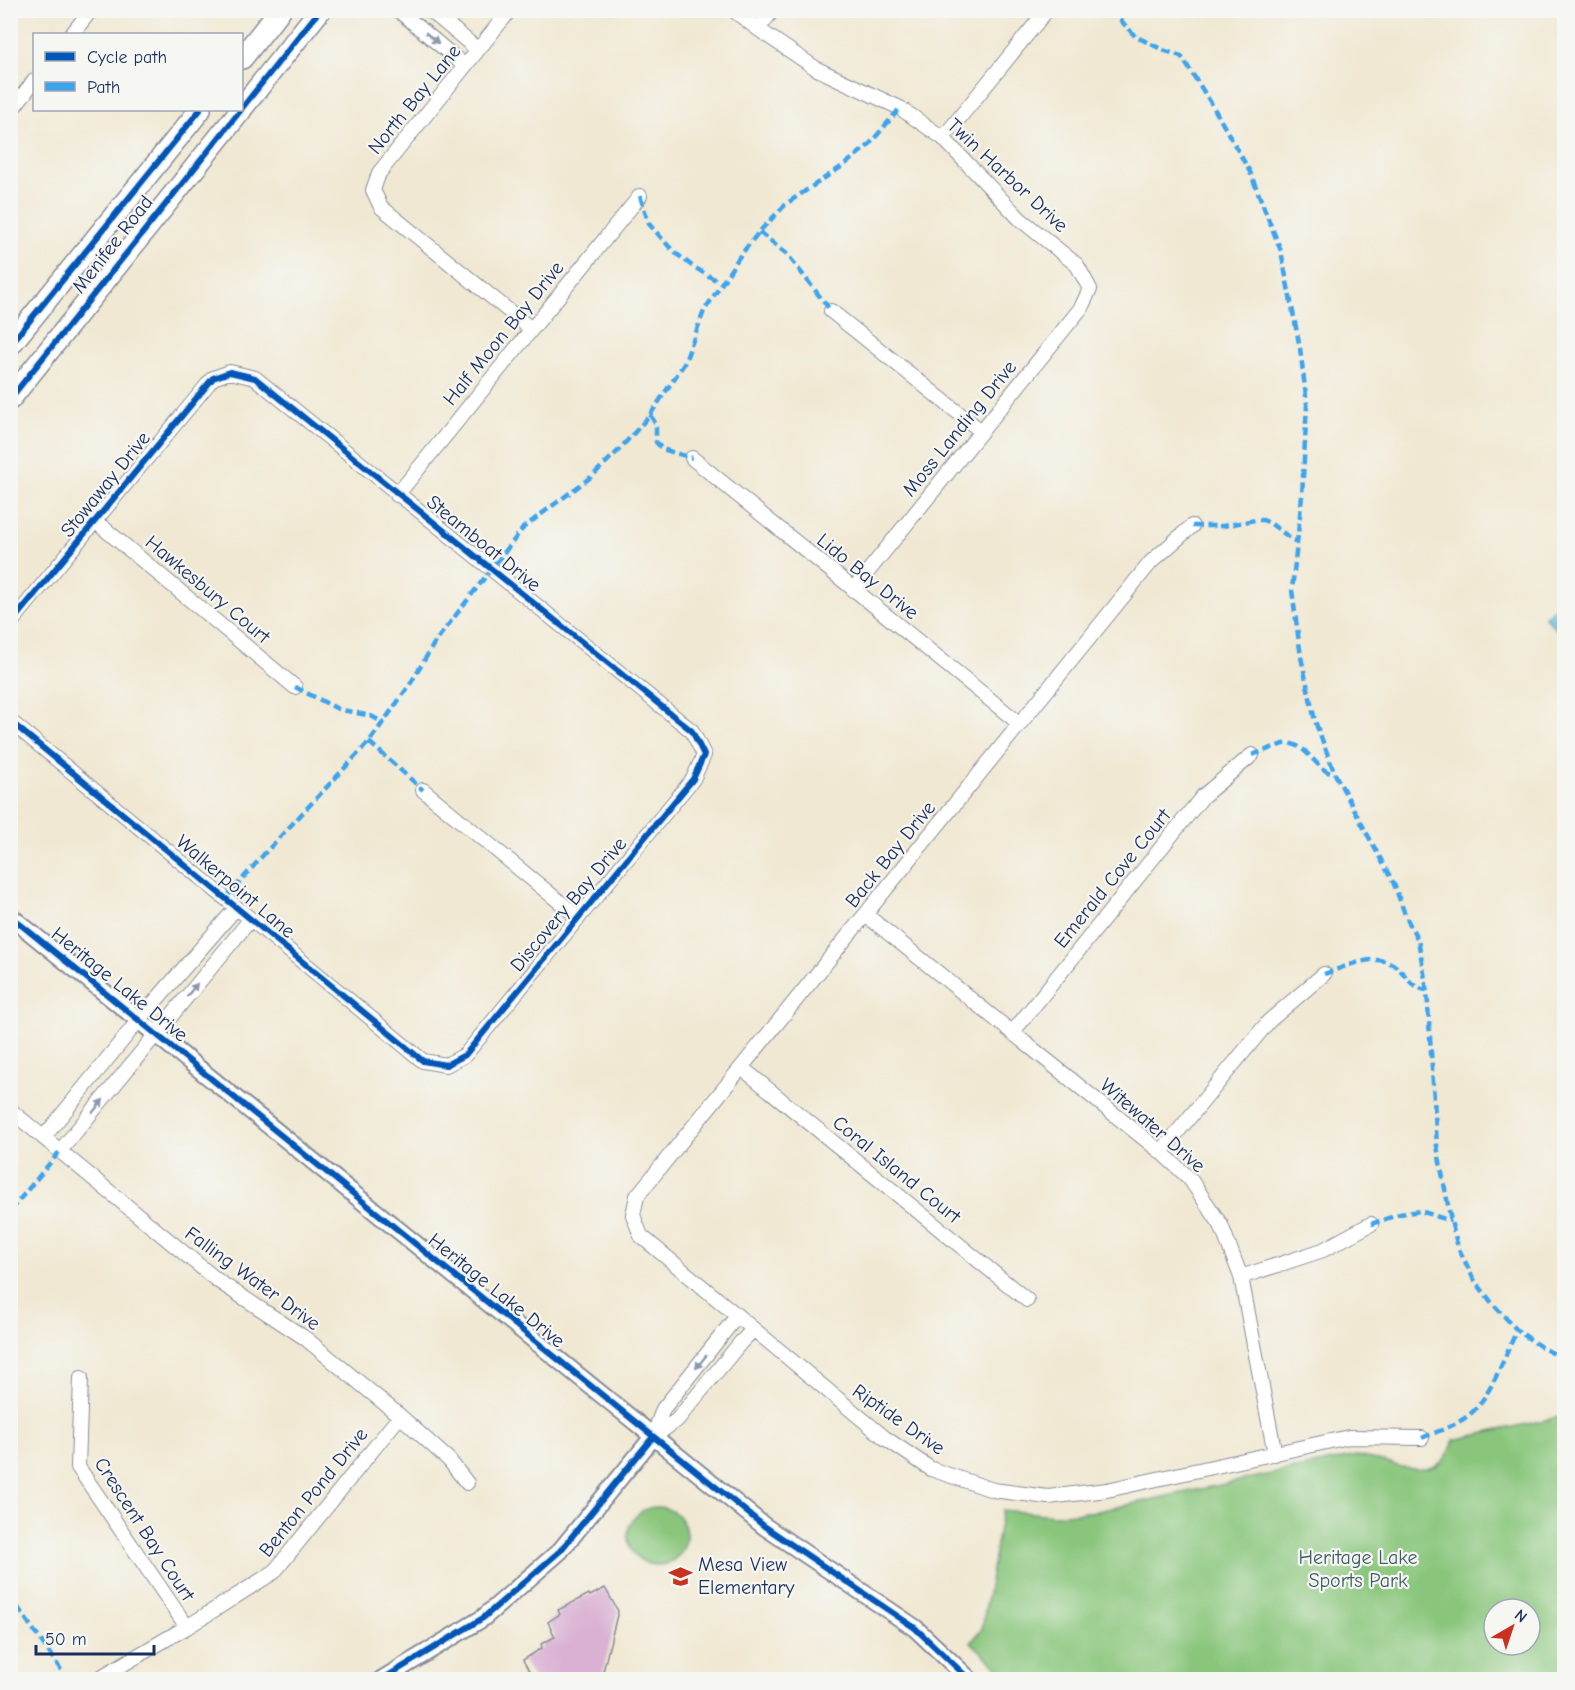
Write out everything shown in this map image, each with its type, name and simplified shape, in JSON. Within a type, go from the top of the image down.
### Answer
[{"type":"main road","points":[[243,57],[280,10]]},
{"type":"main road","name":"Menifee Road","points":[[243,106],[320,10]]},
{"type":"main road","name":"Menifee Road","points":[[10,345],[199,111]]},
{"type":"main road","name":"Menifee Road","points":[[10,399],[239,111]]},
{"type":"street","points":[[73,33],[91,10]]},
{"type":"street","points":[[398,10],[465,66]]},
{"type":"street","points":[[430,10],[478,50]]},
{"type":"street","name":"North Bay Lane","points":[[510,10],[379,173],[374,190],[381,207],[531,329]]},
{"type":"street","name":"Twin Harbor Drive","points":[[733,10],[758,30],[818,69],[900,108],[943,138],[1020,219],[1077,265],[1090,289]]},
{"type":"street","points":[[758,30],[773,10]]},
{"type":"street","points":[[943,138],[1047,10]]},
{"type":"street","points":[[10,112],[33,82]]},
{"type":"street","name":"Half Moon Bay Drive","points":[[397,495],[640,196]]},
{"type":"street","name":"Moss Landing Drive","points":[[853,590],[1081,308],[1090,289]]},
{"type":"street","points":[[831,311],[981,431]]},
{"type":"street","name":"Steamboat Drive","points":[[230,372],[255,378],[692,731],[704,755]]},
{"type":"street","name":"Stowaway Drive","points":[[10,624],[213,378],[230,372]]},
{"type":"street","name":"Lido Bay Drive","points":[[692,458],[1020,724]]},
{"type":"street","name":"Hawkesbury Court","points":[[95,521],[295,687]]},
{"type":"street","name":"Back Bay Drive","points":[[633,1215],[637,1196],[1151,562],[1192,526]]},
{"type":"street","name":"Walkerpoint Lane","points":[[10,722],[423,1061],[446,1065]]},
{"type":"street","name":"Discovery Bay Drive","points":[[446,1065],[465,1055],[693,779],[704,755]]},
{"type":"street","name":"Emerald Cove Court","points":[[1012,1033],[1203,796],[1252,756]]},
{"type":"street","points":[[423,790],[578,917]]},
{"type":"street","name":"Walkerpoint Lane","points":[[44,1137],[138,1021],[236,908]]},
{"type":"street","name":"Witewater Drive","points":[[866,915],[1161,1152],[1190,1179],[1221,1225],[1242,1276],[1275,1454]]},
{"type":"street","name":"Heritage Lake Drive","points":[[10,916],[764,1526],[915,1628],[970,1680]]},
{"type":"street","name":"Walkerpoint Lane","points":[[60,1151],[250,920]]},
{"type":"street","points":[[1161,1152],[1269,1021],[1324,974]]},
{"type":"street","name":"Coral Island Court","points":[[742,1068],[1027,1300]]},
{"type":"street","name":"Falling Water Drive","points":[[10,1110],[219,1281],[304,1338],[400,1416],[450,1460],[467,1483]]},
{"type":"street","name":"Riptide Drive","points":[[633,1215],[641,1236],[885,1438],[932,1469],[993,1490],[1048,1497],[1107,1490],[1349,1437],[1422,1438]]},
{"type":"street","points":[[1242,1276],[1323,1250],[1371,1224]]},
{"type":"street","points":[[653,1437],[663,1409],[737,1316]]},
{"type":"street","points":[[381,1680],[483,1618],[560,1551],[653,1437],[677,1420],[753,1330]]},
{"type":"street","name":"Crescent Bay Court","points":[[81,1378],[78,1467],[187,1627]]},
{"type":"street","name":"Benton Pond Drive","points":[[96,1680],[187,1627],[274,1572],[400,1416]]},
{"type":"green space","name":"Heritage Lake Sports Park","points":[[1564,1416],[1564,1679],[1010,1679],[971,1642],[982,1629],[1002,1510],[1054,1515],[1098,1511],[1356,1456],[1413,1469],[1426,1469],[1438,1465],[1447,1456],[1454,1440]]},
{"type":"green space","points":[[657,1507],[668,1509],[681,1520],[686,1536],[684,1547],[673,1560],[657,1565],[646,1563],[633,1552],[628,1536],[630,1525],[641,1512]]},
{"type":"water","points":[[1564,598],[1564,637],[1545,617]]},
{"type":"building","points":[[605,1588],[618,1611],[601,1680],[534,1680],[523,1660],[542,1648],[541,1644],[555,1637],[548,1622],[560,1614],[558,1610]]},
{"type":"marked path","points":[[1110,10],[1135,36],[1181,56],[1250,172],[1281,251],[1300,348],[1307,404],[1302,496],[1292,590],[1301,657],[1315,721],[1335,774],[1394,884],[1406,917],[1418,940],[1427,990],[1437,1146],[1458,1247],[1473,1278],[1517,1330],[1541,1347],[1564,1359]]},
{"type":"marked path","points":[[225,899],[369,742],[409,686],[435,642],[524,527],[591,477],[650,415],[684,364],[704,311],[739,257],[759,232],[786,204],[868,146],[900,108]]},
{"type":"marked path","points":[[640,196],[649,224],[673,251],[692,266],[721,283]]},
{"type":"marked path","points":[[759,232],[787,254],[831,311]]},
{"type":"marked path","points":[[650,415],[656,424],[656,442],[662,449],[692,458]]},
{"type":"marked path","points":[[1192,526],[1223,526],[1263,520],[1297,543]]},
{"type":"marked path","points":[[295,687],[338,709],[371,716],[384,723]]},
{"type":"marked path","points":[[369,742],[423,790]]},
{"type":"marked path","points":[[1252,755],[1284,744],[1292,744],[1305,751],[1322,768],[1335,774]]},
{"type":"marked path","points":[[1324,974],[1364,961],[1385,961],[1394,965],[1415,986],[1427,990]]},
{"type":"marked path","points":[[10,1211],[60,1151]]},
{"type":"marked path","points":[[1371,1224],[1400,1214],[1420,1211],[1451,1221]]},
{"type":"marked path","points":[[1422,1438],[1458,1422],[1477,1407],[1491,1387],[1517,1330]]},
{"type":"marked path","points":[[10,1596],[68,1680]]},
{"type":"cycle path","points":[[243,107],[320,10]]},
{"type":"cycle path","points":[[10,345],[199,111]]},
{"type":"cycle path","points":[[10,399],[240,111]]},
{"type":"cycle path","points":[[10,624],[213,378],[230,372],[255,378],[692,731],[704,755],[693,779],[465,1055],[446,1065],[423,1061],[10,721]]},
{"type":"cycle path","points":[[10,916],[764,1526],[915,1628],[970,1680]]},
{"type":"cycle path","points":[[381,1680],[483,1618],[560,1551],[653,1437]]},
{"type":"place","name":"Mesa View Elementary","points":[[680,1576]]}]
